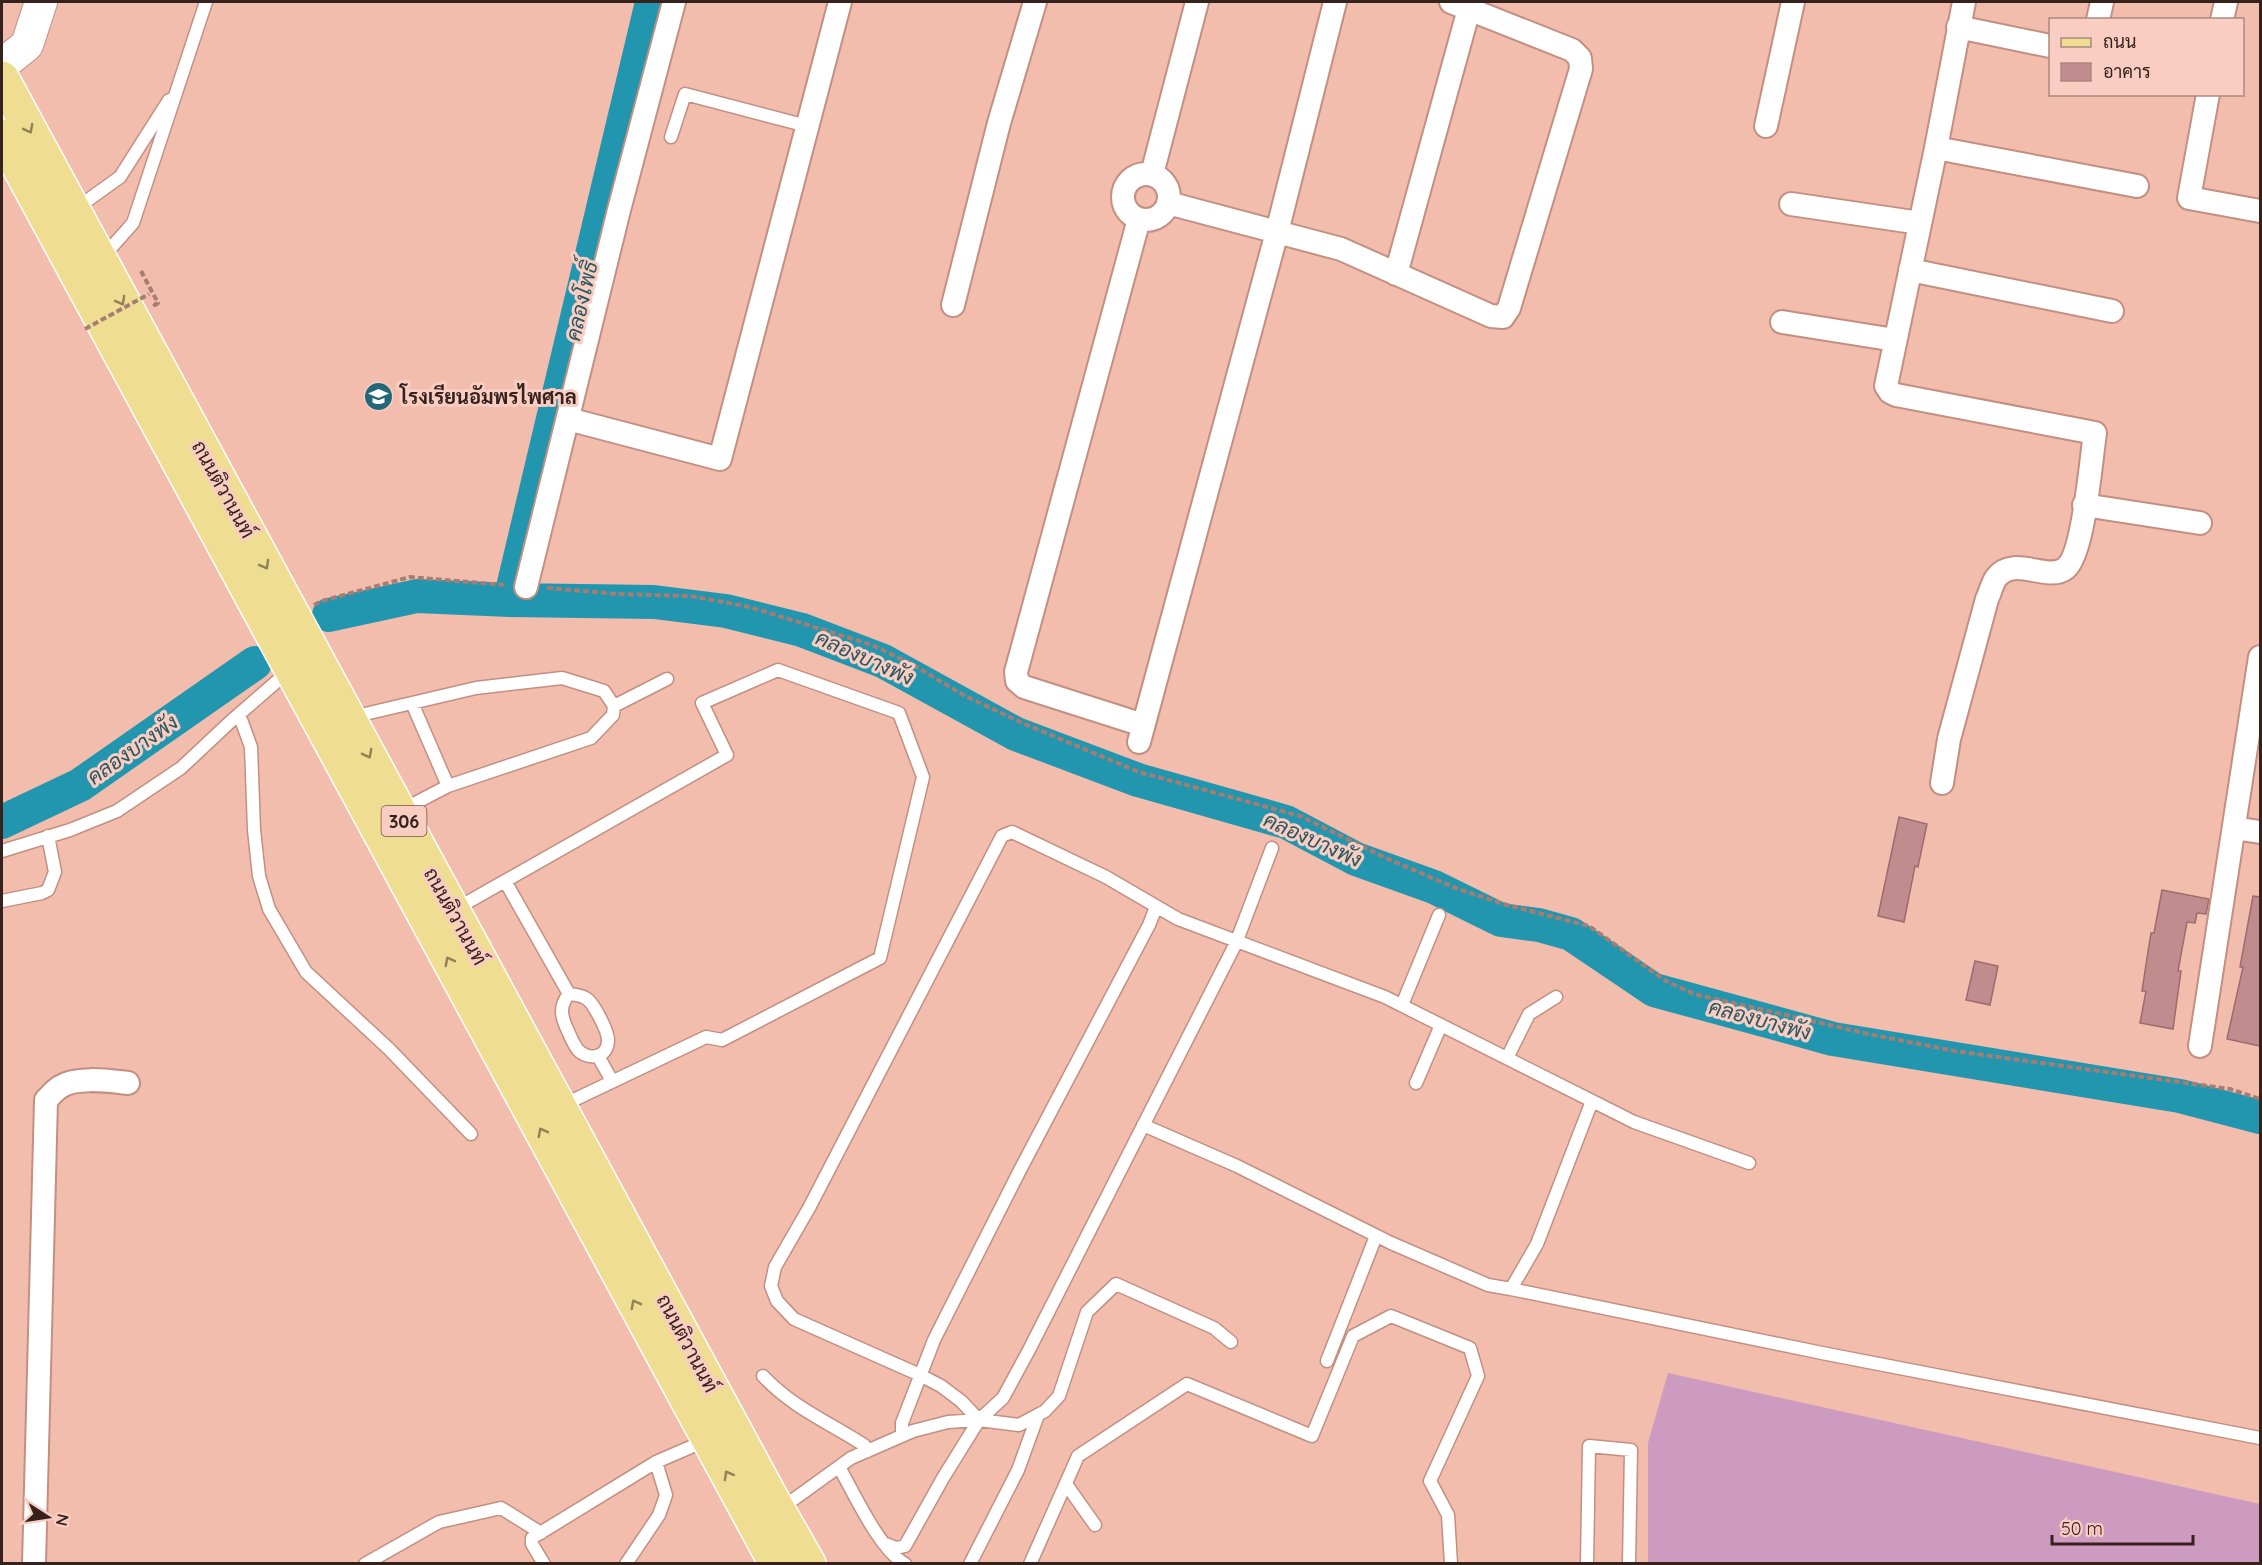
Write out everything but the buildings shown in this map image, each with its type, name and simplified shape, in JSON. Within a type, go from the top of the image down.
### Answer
[{"type":"main road","name":"ถนนติวานนท์","points":[[2,78],[99,261],[559,1107],[765,1505],[776,1563]]},
{"type":"main road","name":"ถนนติวานนท์","points":[[2,136],[708,1440],[765,1505],[809,1563]]},
{"type":"street","points":[[2,65],[27,45],[41,2]]},
{"type":"street","points":[[526,586],[674,2]]},
{"type":"street","points":[[567,419],[720,459],[840,2]]},
{"type":"street","points":[[953,304],[999,123],[1035,2]]},
{"type":"street","points":[[1152,174],[1197,2]]},
{"type":"street","points":[[1139,219],[1016,672],[1017,681],[1024,687],[1141,733],[1277,232],[1335,2]]},
{"type":"street","points":[[1766,126],[1793,2]]},
{"type":"street","points":[[1942,783],[1948,739],[1987,599],[1995,579],[2001,573],[2014,567],[2056,572],[2066,568],[2074,554],[2084,519],[2095,433],[1890,393],[1886,386],[1964,2]]},
{"type":"street","points":[[2098,18],[2102,2]]},
{"type":"street","points":[[2223,18],[2226,2]]},
{"type":"street","points":[[1168,203],[1341,249],[1396,274],[1491,316],[1503,317],[1509,308],[1581,69],[1580,58],[1572,50],[1460,5],[1396,274]]},
{"type":"street","points":[[1958,27],[2049,45]]},
{"type":"street","points":[[2208,96],[2189,198],[2260,211]]},
{"type":"street","points":[[1936,148],[2137,186]]},
{"type":"street","points":[[1152,174],[1166,185],[1168,203],[1162,214],[1157,217],[1139,219],[1125,208],[1122,196],[1135,177],[1152,174]]},
{"type":"street","points":[[1791,204],[1920,223]]},
{"type":"street","points":[[1910,270],[2112,311]]},
{"type":"street","points":[[1782,322],[1895,340]]},
{"type":"street","points":[[2084,505],[2200,523]]},
{"type":"street","points":[[2200,1047],[2260,657]]},
{"type":"street","points":[[2234,828],[2260,832]]},
{"type":"street","points":[[34,1563],[46,1100],[65,1084],[93,1080],[128,1083]]},
{"type":"lane","points":[[99,261],[133,223],[206,2]]},
{"type":"lane","points":[[73,211],[120,177],[179,86]]},
{"type":"lane","points":[[671,137],[685,93],[807,126]]},
{"type":"lane","points":[[2,851],[70,830],[117,811],[181,768],[238,714],[291,669]]},
{"type":"lane","points":[[453,910],[728,755],[702,703],[778,669],[898,713],[922,777],[880,958],[722,1040],[706,1037],[559,1107]]},
{"type":"lane","points":[[348,718],[476,688],[562,678],[604,691],[615,706]]},
{"type":"lane","points":[[399,811],[448,786],[591,738],[613,714],[615,706],[667,679]]},
{"type":"lane","points":[[412,703],[448,786]]},
{"type":"lane","points":[[238,714],[251,747],[254,830],[259,876],[269,909],[306,972],[389,1049],[471,1134]]},
{"type":"lane","points":[[979,1420],[961,1401],[941,1386],[794,1319],[777,1301],[771,1286],[775,1267],[809,1208],[1002,836],[1012,832],[1106,877],[1178,919],[1236,943],[1385,997],[1634,1122],[1749,1163]]},
{"type":"lane","points":[[2,901],[48,890],[54,872],[48,836]]},
{"type":"lane","points":[[886,1544],[896,1548],[905,1546],[979,1420],[1003,1398],[1236,943],[1272,848]]},
{"type":"lane","points":[[505,881],[569,994],[587,999],[592,1004],[609,1038],[604,1053],[592,1057],[579,1050],[562,1018],[564,1000],[569,994]]},
{"type":"lane","points":[[902,1436],[902,1423],[933,1340],[1149,925],[1156,907]]},
{"type":"lane","points":[[1402,1005],[1439,915]]},
{"type":"lane","points":[[1507,1058],[1529,1014],[1557,997]]},
{"type":"lane","points":[[1416,1083],[1441,1025]]},
{"type":"lane","points":[[598,1056],[612,1082]]},
{"type":"lane","points":[[1511,1289],[1537,1244],[1592,1101]]},
{"type":"lane","points":[[1143,1125],[1237,1166],[1376,1236],[1488,1285],[2260,1438]]},
{"type":"lane","points":[[1327,1361],[1376,1236]]},
{"type":"lane","points":[[765,1505],[868,1451],[902,1436],[948,1422],[979,1420],[1019,1425],[1045,1411],[1059,1396],[1087,1312],[1116,1284],[1214,1328],[1232,1342]]},
{"type":"lane","points":[[1030,1563],[1078,1456],[1186,1384],[1312,1436],[1353,1336],[1391,1316],[1470,1348],[1478,1376],[1430,1481],[1448,1515],[1451,1563]]},
{"type":"lane","points":[[763,1376],[780,1394],[864,1445],[868,1451]]},
{"type":"lane","points":[[970,1563],[1018,1470],[1038,1415]]},
{"type":"lane","points":[[544,1563],[532,1544],[532,1538],[656,1462],[708,1440]]},
{"type":"lane","points":[[1587,1563],[1589,1446],[1631,1450],[1629,1563]]},
{"type":"lane","points":[[626,1563],[659,1515],[666,1495],[656,1462]]},
{"type":"lane","points":[[839,1467],[872,1526],[896,1558],[905,1563]]},
{"type":"lane","points":[[1066,1484],[1095,1525]]},
{"type":"lane","points":[[365,1563],[439,1522],[501,1508],[541,1533]]},
{"type":"path","points":[[85,329],[149,294],[154,305],[158,303],[141,271]]},
{"type":"path","points":[[293,617],[322,601],[410,577],[501,585]]},
{"type":"path","points":[[526,586],[617,594],[691,596],[750,607],[872,645],[910,663],[975,701],[1139,772],[1300,816],[1388,859],[1458,889],[1507,905],[1589,926],[1666,981],[1694,994],[1873,1035],[1955,1051],[2230,1089],[2260,1099]]},
{"type":"shaded area","points":[[1668,1373],[2260,1504],[2260,1563],[1648,1563],[1648,1443]]},
{"type":"waterway","name":"คลองโพธิ์","points":[[510,600],[652,2]]},
{"type":"waterway","name":"คลองบางพัง","points":[[329,615],[417,596],[654,602],[726,611],[802,630],[883,661],[1016,734],[1138,780],[1286,822],[1356,859],[1434,887],[1501,920],[1539,925],[1571,934],[1654,990],[1833,1039],[2180,1096],[2260,1117]]},
{"type":"waterway","name":"คลองบางพัง","points":[[2,822],[80,785],[255,663]]},
{"type":"place","name":"โรงเรียนอัมพรไพศาล","points":[[379,396]]}]
